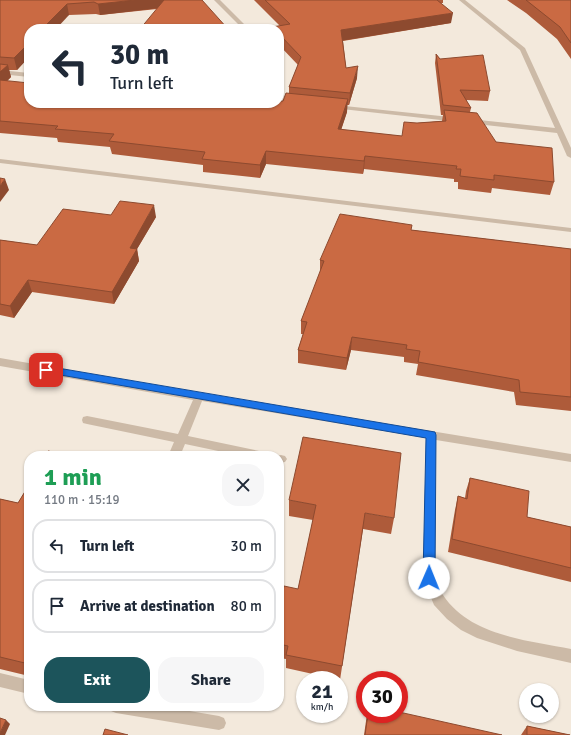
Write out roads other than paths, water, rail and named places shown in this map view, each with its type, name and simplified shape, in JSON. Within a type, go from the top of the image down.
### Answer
[{"type":"street","points":[[218,0],[241,24]]},
{"type":"street","points":[[462,0],[523,49],[571,156]]},
{"type":"street","points":[[0,72],[24,74]]},
{"type":"street","points":[[326,106],[559,131]]},
{"type":"street","points":[[0,161],[571,230]]},
{"type":"street","points":[[0,362],[199,397],[571,458]]},
{"type":"street","points":[[176,451],[199,397]]},
{"type":"street","points":[[87,420],[240,451]]},
{"type":"street","points":[[431,435],[429,578],[438,600],[456,619],[485,636],[571,656]]},
{"type":"street","points":[[0,680],[24,686]]},
{"type":"street","points":[[146,711],[219,723]]}]
